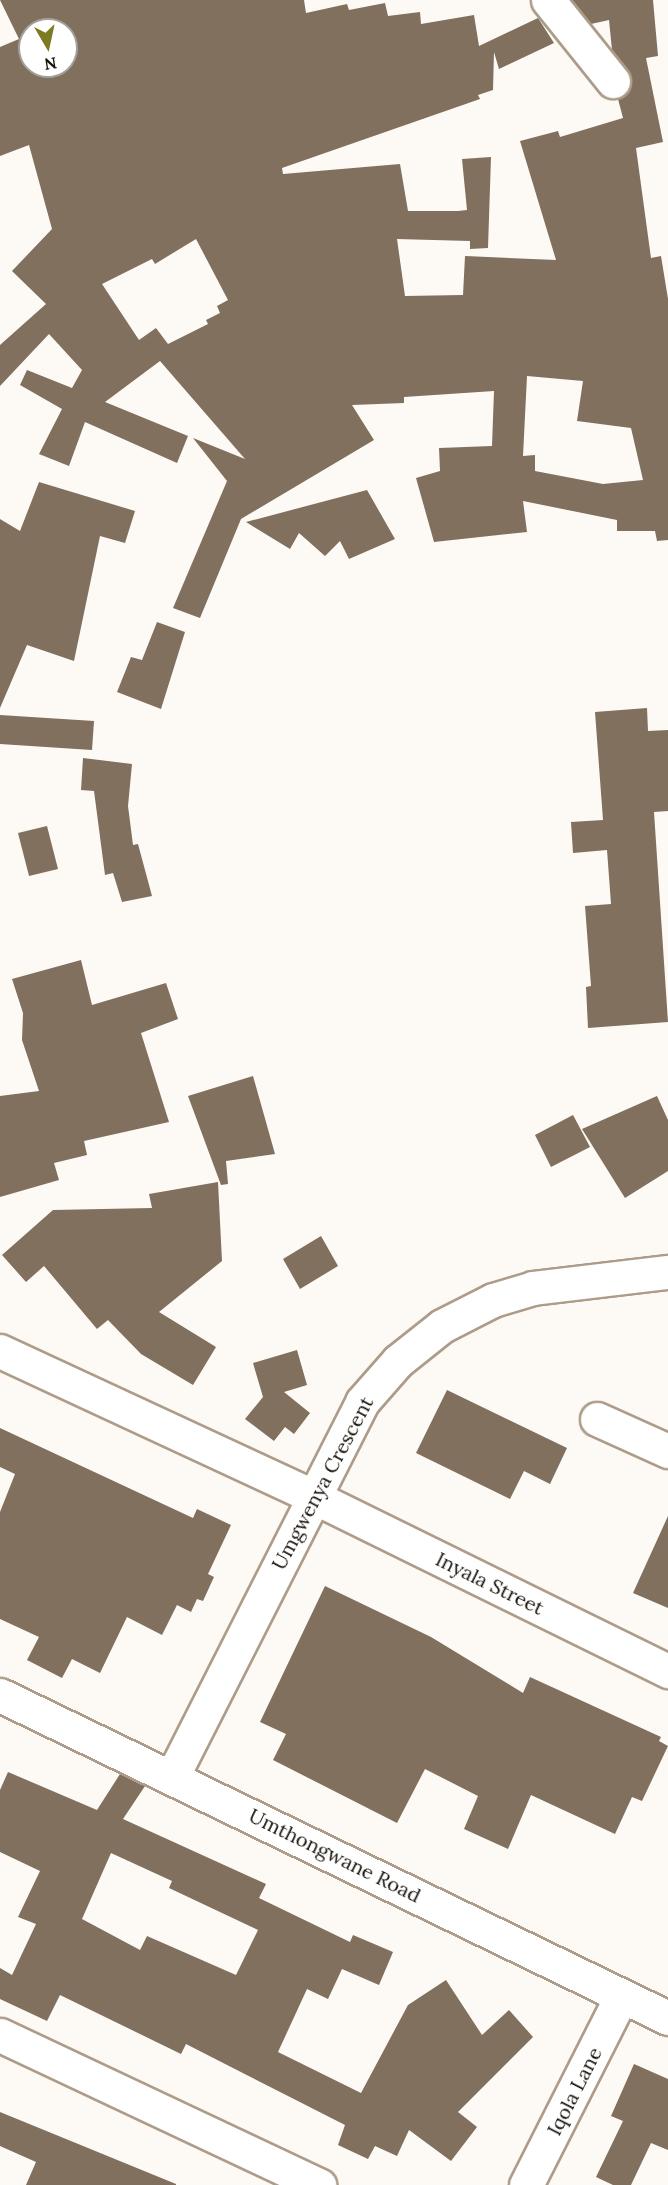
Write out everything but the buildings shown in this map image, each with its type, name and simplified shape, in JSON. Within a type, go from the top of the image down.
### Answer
[{"type":"street","points":[[548,0],[613,81]]},
{"type":"street","name":"Umgwenya Crescent","points":[[173,1775],[312,1496],[362,1402],[399,1362],[442,1326],[493,1300],[533,1288],[668,1272]]},
{"type":"street","name":"Inyala Street","points":[[0,1351],[312,1496],[668,1671]]},
{"type":"street","points":[[597,1419],[668,1451]]},
{"type":"street","name":"Umthongwane Road","points":[[0,1695],[173,1775],[668,2018]]},
{"type":"street","name":"Iqola Lane","points":[[526,2185],[621,1996]]},
{"type":"street","points":[[0,2035],[319,2185]]}]
